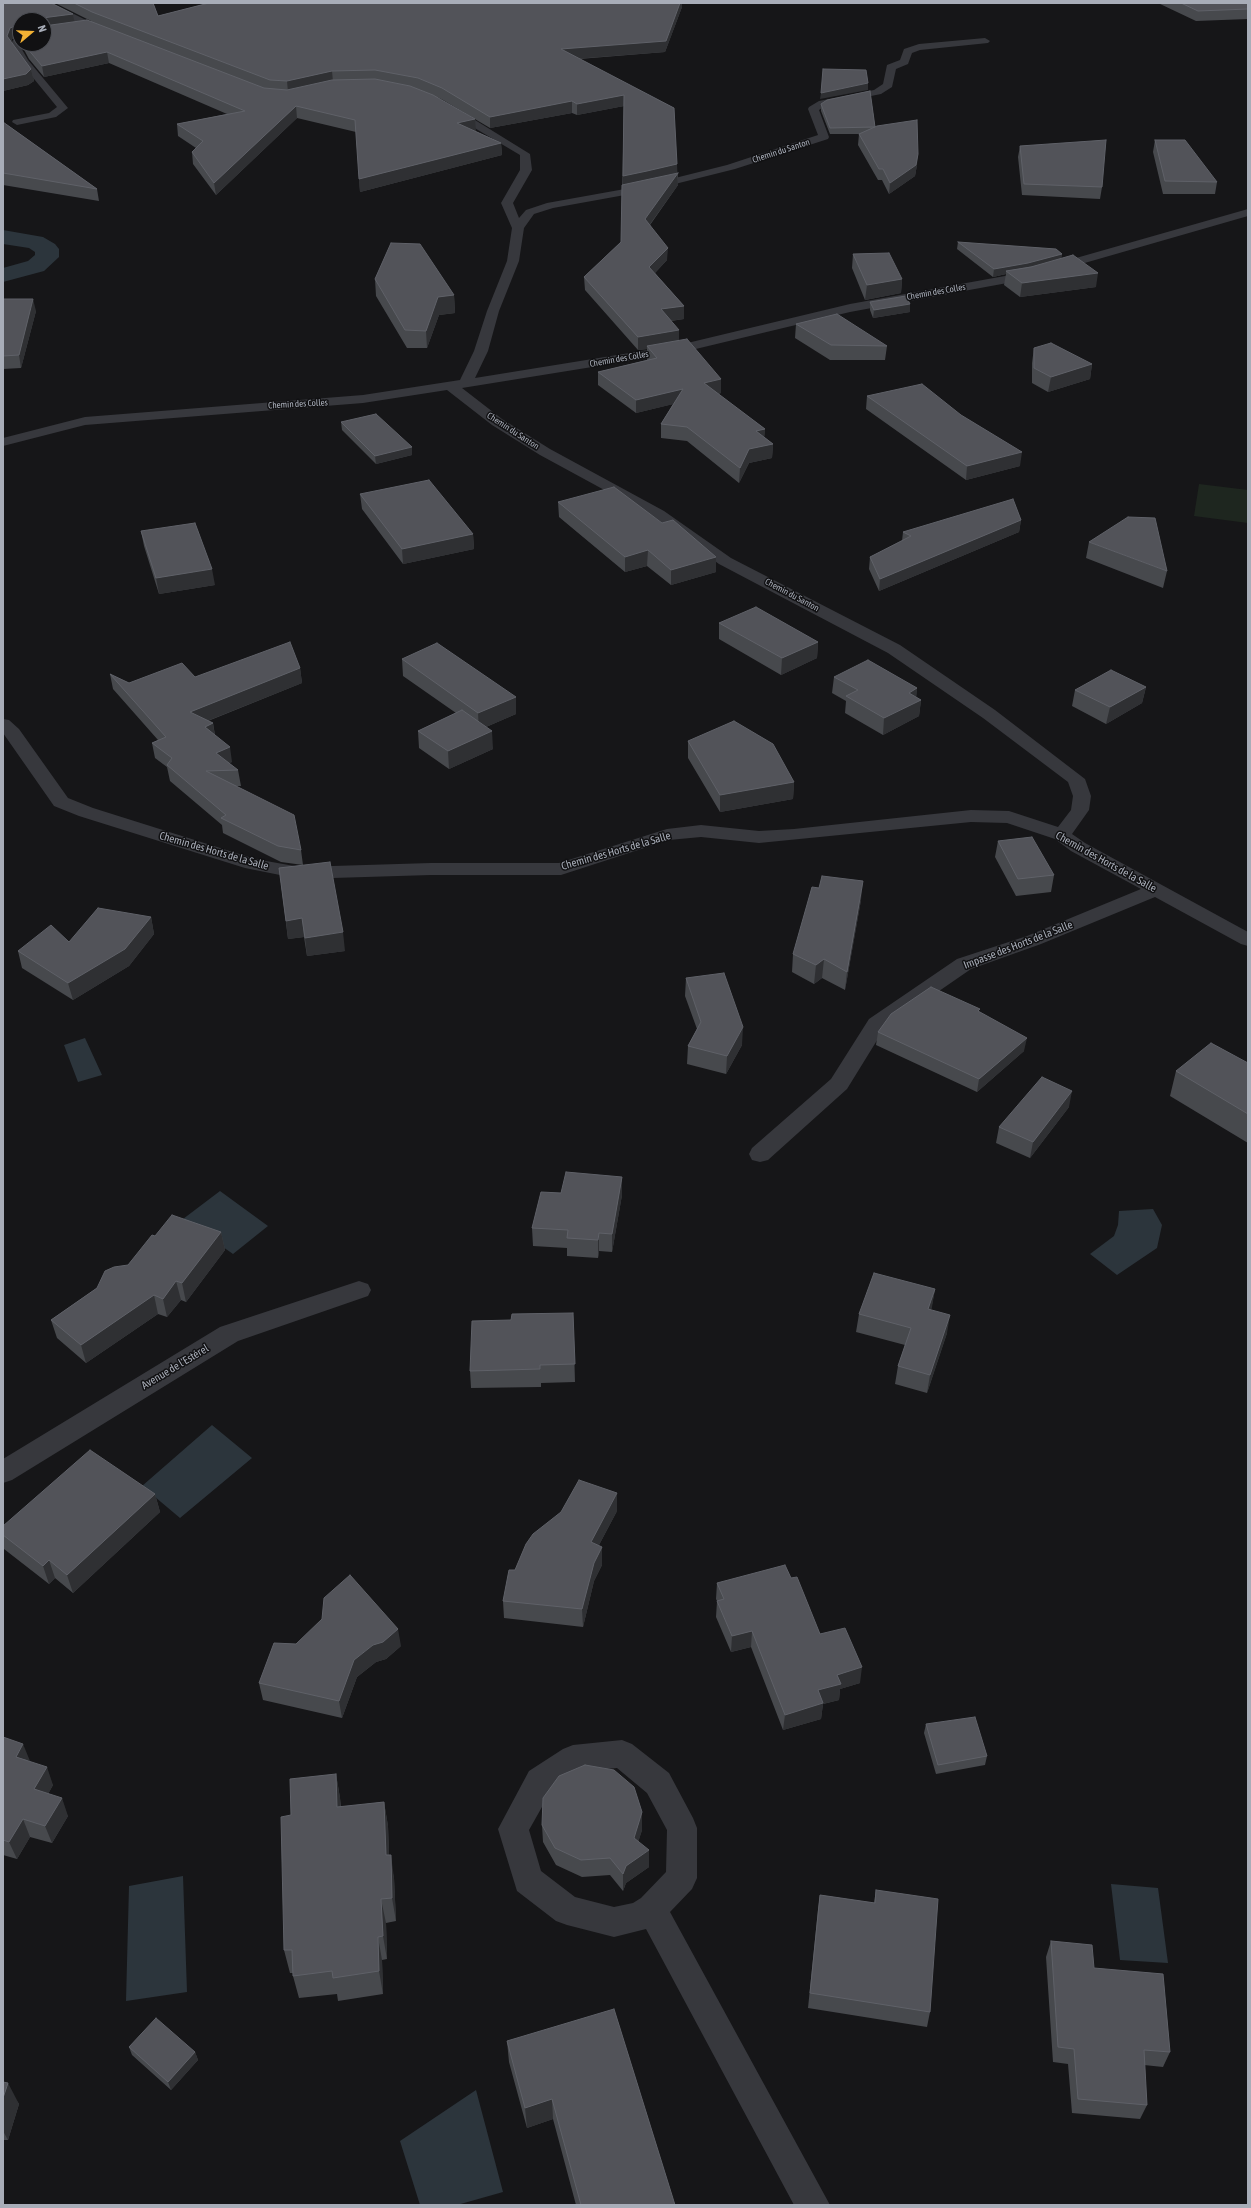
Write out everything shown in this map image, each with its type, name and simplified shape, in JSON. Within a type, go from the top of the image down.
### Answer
[{"type":"street","points":[[46,3],[58,11],[115,36]]},
{"type":"street","points":[[71,29],[90,26]]},
{"type":"street","name":"Chemin du Santon","points":[[466,383],[481,352],[493,311],[513,261],[518,228],[530,212],[551,205],[647,188],[731,167],[790,149],[824,136],[813,109],[822,103],[877,92],[888,86],[891,68],[905,62],[907,51],[919,47],[985,41]]},
{"type":"street","points":[[17,122],[52,115],[64,108],[24,61],[19,52]]},
{"type":"street","points":[[438,103],[525,154],[526,170],[508,204],[518,228]]},
{"type":"street","name":"Chemin des Colles","points":[[3,442],[85,421],[246,407],[363,399],[448,385],[576,367],[679,348],[850,308],[1029,275],[1248,212]]},
{"type":"street","name":"Chemin du Santon","points":[[448,385],[498,422],[545,452],[659,514],[725,561],[894,649],[989,714],[1076,779],[1082,796],[1080,810],[1062,835]]},
{"type":"street","name":"Chemin des Horts de la Salle","points":[[3,724],[14,733],[61,802],[86,812],[252,864],[300,873],[431,868],[561,869],[667,835],[701,831],[759,837],[794,835],[971,816],[1009,817],[1062,835],[1078,847],[1248,940]]},
{"type":"street","name":"Impasse des Horts de la Salle","points":[[760,1154],[839,1084],[876,1024],[964,964],[1034,940],[1156,890]]},
{"type":"street","name":"Avenue de l'Estérel","points":[[3,1472],[229,1334],[359,1290]]},
{"type":"street","points":[[622,1754],[658,1783],[682,1828],[681,1878],[652,1909],[637,1917],[614,1922],[567,1910],[528,1880],[513,1829],[540,1781],[573,1759],[622,1754]]},
{"type":"street","points":[[652,1909],[703,2006],[813,2205]]},
{"type":"shaded area","points":[[1199,484],[1248,490],[1248,523],[1194,516]]},
{"type":"shaded area","points":[[85,1038],[102,1075],[78,1082],[64,1045]]},
{"type":"shaded area","points":[[220,1191],[268,1226],[233,1254],[183,1219]]},
{"type":"shaded area","points":[[1153,1209],[1162,1225],[1157,1248],[1117,1275],[1090,1254],[1114,1236],[1118,1225],[1119,1211]]},
{"type":"shaded area","points":[[212,1425],[252,1458],[180,1518],[142,1486]]},
{"type":"shaded area","points":[[183,1876],[187,1992],[126,2001],[129,1886]]},
{"type":"shaded area","points":[[1111,1884],[1158,1888],[1168,1963],[1120,1960]]},
{"type":"shaded area","points":[[476,2090],[503,2192],[457,2205],[420,2205],[400,2141]]},
{"type":"building","points":[[3,3],[51,3],[73,14],[52,17],[52,12],[12,12],[12,27],[10,28],[7,36],[12,43],[12,52],[19,52],[31,69],[26,74],[3,79]]},
{"type":"building","points":[[74,3],[153,3],[158,16],[209,3],[680,3],[666,41],[561,49],[674,108],[677,164],[623,176],[624,95],[577,104],[572,101],[490,117],[442,88],[418,78],[375,70],[332,71],[287,81],[270,80],[92,12]]},
{"type":"building","points":[[1181,3],[1248,3],[1248,9],[1198,11]]},
{"type":"building","points":[[87,20],[264,88],[287,90],[332,80],[375,79],[410,86],[433,95],[475,119],[457,123],[501,143],[359,179],[355,120],[296,106],[214,183],[192,152],[203,141],[177,124],[245,111],[107,52],[42,66],[30,52],[52,52],[52,25]]},
{"type":"building","points":[[823,69],[866,70],[868,83],[821,93]]},
{"type":"building","points":[[870,91],[875,127],[830,128],[821,104],[827,100]]},
{"type":"building","points":[[917,120],[918,154],[916,165],[890,183],[883,169],[879,169],[859,134],[877,126]]},
{"type":"building","points":[[3,122],[97,189],[3,173]]},
{"type":"building","points":[[1106,140],[1102,187],[1024,184],[1020,146]]},
{"type":"building","points":[[1155,140],[1185,140],[1217,182],[1165,181]]},
{"type":"building","points":[[678,173],[645,219],[668,248],[649,267],[684,306],[661,309],[679,330],[638,337],[584,277],[621,242],[622,185]]},
{"type":"building","points":[[958,242],[1056,249],[1062,254],[1028,263],[994,269]]},
{"type":"building","points":[[391,243],[420,244],[454,295],[438,297],[426,331],[405,330],[375,279]]},
{"type":"building","points":[[889,253],[902,279],[867,285],[853,254]]},
{"type":"building","points":[[1073,255],[1098,273],[1022,283],[1006,271],[1031,267]]},
{"type":"building","points":[[906,296],[910,304],[874,310],[870,302]]},
{"type":"building","points":[[3,299],[33,299],[19,355],[3,356]]},
{"type":"building","points":[[837,314],[887,346],[831,345],[796,324]]},
{"type":"building","points":[[687,339],[721,379],[704,383],[765,429],[756,431],[773,444],[749,449],[740,468],[687,427],[661,424],[683,389],[636,400],[598,372],[657,358],[647,346]]},
{"type":"building","points":[[1051,343],[1092,364],[1051,377],[1034,368],[1034,348]]},
{"type":"building","points":[[922,384],[961,415],[1022,452],[967,466],[867,396]]},
{"type":"building","points":[[376,414],[412,447],[375,456],[341,422]]},
{"type":"building","points":[[429,480],[473,534],[402,549],[360,494]]},
{"type":"building","points":[[614,487],[662,523],[673,520],[716,557],[671,570],[648,550],[625,557],[558,502]]},
{"type":"building","points":[[1013,499],[1021,520],[880,579],[870,557],[911,536],[903,532]]},
{"type":"building","points":[[1128,517],[1155,518],[1167,571],[1089,542]]},
{"type":"building","points":[[195,523],[212,569],[156,578],[141,531]]},
{"type":"building","points":[[756,607],[818,642],[782,658],[719,623]]},
{"type":"building","points":[[290,642],[300,668],[190,712],[213,723],[205,727],[230,747],[216,753],[238,770],[206,771],[294,815],[301,850],[278,846],[221,818],[226,815],[167,765],[172,758],[152,743],[166,737],[110,674],[129,683],[182,663],[195,677]]},
{"type":"building","points":[[437,643],[516,697],[478,713],[402,659]]},
{"type":"building","points":[[868,660],[917,688],[909,693],[921,700],[884,718],[846,696],[858,690],[834,677]]},
{"type":"building","points":[[1111,670],[1146,687],[1110,707],[1075,690]]},
{"type":"building","points":[[462,710],[492,731],[448,751],[418,731]]},
{"type":"building","points":[[734,721],[773,744],[794,782],[720,795],[688,741]]},
{"type":"building","points":[[1032,837],[1054,875],[1018,879],[998,841]]},
{"type":"building","points":[[330,862],[343,932],[305,938],[302,918],[286,921],[279,868]]},
{"type":"building","points":[[822,876],[863,881],[847,972],[824,959],[816,965],[793,954],[812,887],[819,888]]},
{"type":"building","points":[[98,908],[151,917],[125,949],[68,983],[18,951],[51,925],[69,942]]},
{"type":"building","points":[[724,973],[743,1027],[727,1056],[688,1046],[701,1022],[686,978]]},
{"type":"building","points":[[931,987],[980,1009],[978,1011],[1027,1038],[979,1079],[878,1032],[891,1014]]},
{"type":"building","points":[[1211,1043],[1248,1063],[1248,1114],[1176,1071]]},
{"type":"building","points":[[1042,1077],[1072,1091],[1033,1142],[999,1127]]},
{"type":"building","points":[[566,1172],[622,1177],[612,1234],[599,1233],[598,1240],[567,1238],[568,1230],[532,1228],[541,1192],[561,1193]]},
{"type":"building","points":[[172,1215],[221,1232],[182,1283],[176,1281],[163,1299],[154,1295],[81,1345],[51,1320],[97,1288],[105,1271],[114,1267],[128,1265],[152,1235],[155,1236]]},
{"type":"building","points":[[874,1273],[935,1289],[928,1309],[950,1315],[930,1375],[898,1366],[911,1328],[859,1314]]},
{"type":"building","points":[[573,1313],[575,1364],[540,1365],[540,1369],[470,1371],[472,1321],[511,1320],[512,1314]]},
{"type":"building","points":[[90,1450],[155,1494],[67,1575],[49,1560],[43,1566],[3,1535],[3,1526]]},
{"type":"building","points":[[579,1480],[617,1493],[591,1542],[602,1547],[594,1563],[582,1609],[503,1601],[509,1570],[515,1570],[526,1544],[533,1534],[561,1512]]},
{"type":"building","points":[[785,1565],[791,1578],[797,1577],[820,1634],[845,1628],[862,1667],[837,1675],[841,1684],[818,1690],[823,1703],[785,1715],[752,1631],[732,1636],[717,1601],[724,1599],[717,1583]]},
{"type":"building","points":[[350,1575],[398,1629],[383,1642],[373,1645],[354,1660],[339,1701],[259,1683],[274,1643],[296,1644],[322,1619],[324,1598]]},
{"type":"building","points":[[975,1717],[987,1756],[938,1765],[926,1724]]},
{"type":"building","points":[[3,1737],[23,1744],[16,1757],[47,1767],[34,1789],[62,1798],[45,1826],[23,1819],[9,1842],[3,1840]]},
{"type":"building","points":[[585,1765],[614,1770],[634,1787],[642,1812],[634,1838],[649,1850],[626,1866],[623,1874],[610,1858],[581,1860],[555,1848],[542,1825],[543,1798],[559,1776]]},
{"type":"building","points":[[336,1774],[337,1807],[384,1802],[386,1855],[391,1855],[392,1898],[381,1899],[383,1936],[378,1937],[379,1971],[333,1978],[332,1971],[293,1976],[292,1950],[284,1950],[281,1817],[291,1815],[290,1779]]},
{"type":"building","points":[[876,1890],[938,1899],[930,2012],[810,1993],[820,1895],[875,1903]]},
{"type":"building","points":[[1051,1941],[1092,1945],[1094,1968],[1163,1974],[1170,2052],[1144,2050],[1147,2105],[1078,2099],[1074,2049],[1058,2047]]},
{"type":"building","points":[[614,2009],[675,2205],[581,2205],[552,2099],[525,2108],[507,2041]]},
{"type":"building","points":[[156,2018],[195,2052],[168,2082],[129,2047]]},
{"type":"building","points":[[3,2082],[8,2083],[3,2098]]},
{"type":"waterway","points":[[3,237],[35,242],[47,249],[47,257],[36,266],[3,275]]}]
